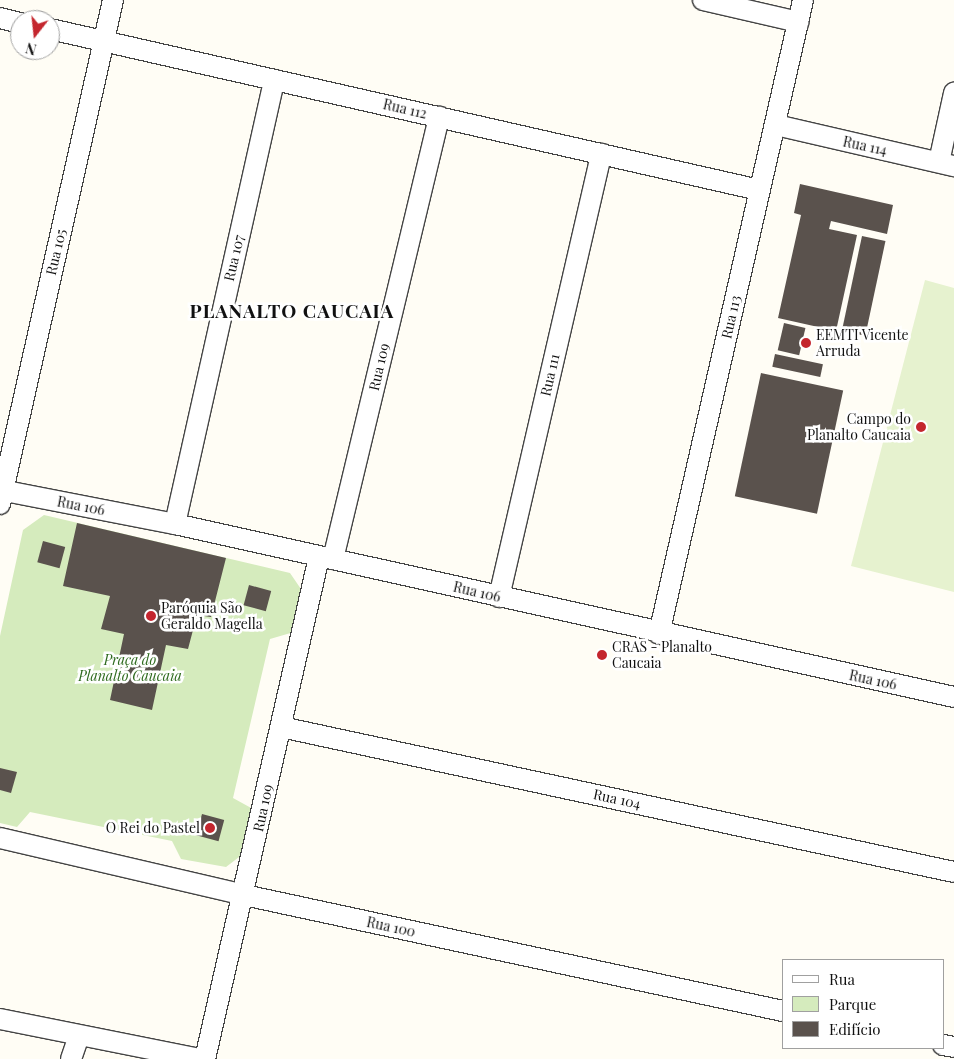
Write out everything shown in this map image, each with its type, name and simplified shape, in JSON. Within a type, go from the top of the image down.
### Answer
[{"type":"street","name":"Rua 105","points":[[1,495],[113,0]]},
{"type":"street","points":[[703,0],[798,22]]},
{"type":"street","name":"Rua 113","points":[[659,634],[803,0]]},
{"type":"street","name":"Rua 112","points":[[60,31],[759,190]]},
{"type":"street","name":"Rua 107","points":[[175,524],[274,80]]},
{"type":"street","points":[[946,164],[954,93]]},
{"type":"street","name":"Rua 109","points":[[205,1059],[281,727],[439,117]]},
{"type":"street","name":"Rua 114","points":[[776,125],[946,164]]},
{"type":"street","name":"Rua 111","points":[[499,597],[601,154]]},
{"type":"street","name":"Rua 106","points":[[1,495],[175,524],[659,634],[954,697]]},
{"type":"street","name":"Rua 104","points":[[281,727],[954,872]]},
{"type":"street","name":"Rua 100","points":[[0,838],[244,895],[782,1011]]},
{"type":"street","points":[[0,1019],[200,1059]]},
{"type":"street","points":[[71,1059],[79,1036]]},
{"type":"green space","name":"Campo do Planalto Caucaia","points":[[925,280],[954,288],[954,592],[851,566]]},
{"type":"green space","name":"Praça do Planalto Caucaia","points":[[44,515],[290,573],[303,592],[294,632],[270,639],[233,798],[253,809],[243,854],[226,867],[181,859],[172,841],[30,812],[17,827],[0,823],[0,636],[23,530]]},
{"type":"building","points":[[800,184],[893,205],[887,234],[831,221],[829,229],[857,235],[836,331],[778,318],[801,215],[794,213]]},
{"type":"building","points":[[862,236],[885,241],[865,336],[842,331]]},
{"type":"building","points":[[784,323],[805,328],[799,355],[778,350]]},
{"type":"building","points":[[775,354],[823,364],[820,377],[772,367]]},
{"type":"building","points":[[761,373],[843,390],[817,514],[735,496]]},
{"type":"building","name":"Paróquia São Geraldo Magella","points":[[77,523],[226,558],[211,617],[197,615],[188,649],[166,645],[152,710],[110,700],[124,634],[101,629],[110,596],[63,586]]},
{"type":"building","points":[[43,541],[65,547],[60,568],[37,562]]},
{"type":"building","points":[[249,585],[271,591],[266,611],[244,605]]},
{"type":"building","points":[[0,768],[17,772],[11,793],[0,790]]},
{"type":"building","name":"O Rei do Pastel","points":[[202,814],[224,820],[219,841],[196,835]]},
{"type":"place","name":"EEMTI Vicente Arruda","points":[[806,343]]},
{"type":"place","name":"Campo do Planalto Caucaia","points":[[921,427]]},
{"type":"place","name":"Paróquia São Geraldo Magella","points":[[151,616]]},
{"type":"place","name":"CRAS - Planalto Caucaia","points":[[602,655]]},
{"type":"place","name":"O Rei do Pastel","points":[[210,828]]},
{"type":"district","name":"PLANALTO CAUCAIA","points":[[292,311]]}]
